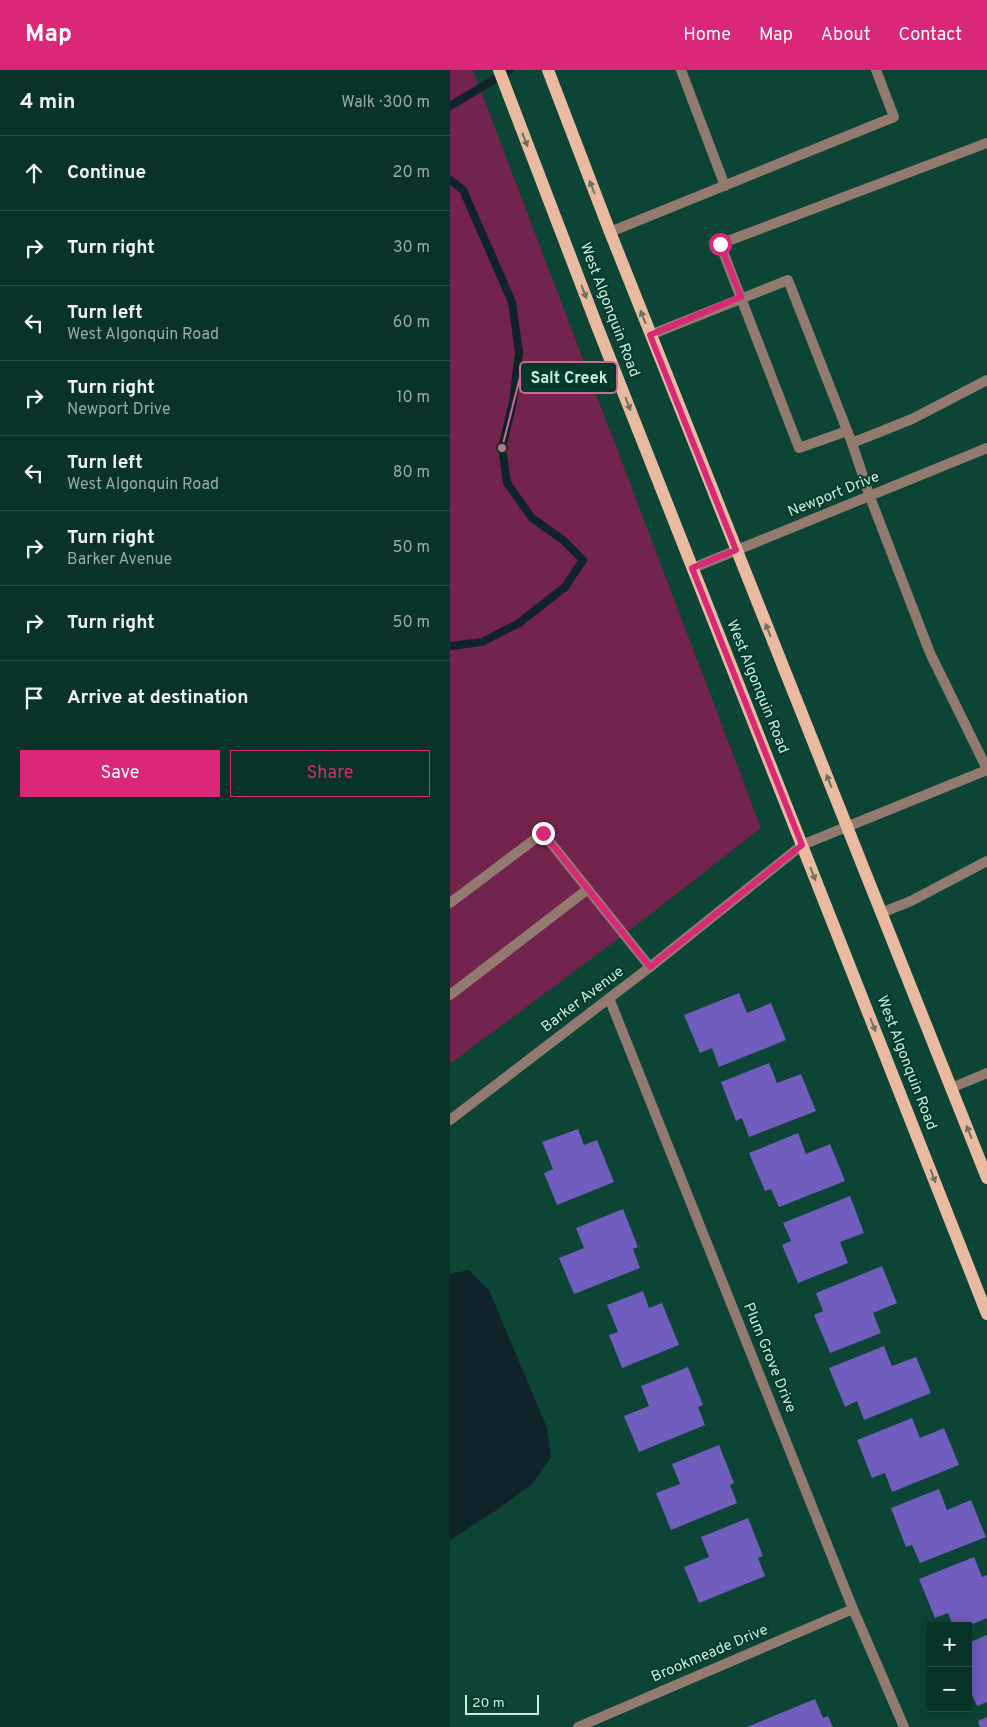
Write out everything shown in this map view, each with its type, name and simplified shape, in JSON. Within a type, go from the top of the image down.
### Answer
[{"type":"main road","name":"West Algonquin Road","points":[[499,70],[692,568],[987,1314]]},
{"type":"main road","name":"West Algonquin Road","points":[[549,74],[650,335],[881,913],[951,1088],[982,1157],[987,1178]]},
{"type":"street","points":[[681,70],[725,186]]},
{"type":"street","points":[[610,232],[894,117],[876,70]]},
{"type":"street","points":[[847,431],[799,448],[720,244],[987,143]]},
{"type":"street","points":[[650,335],[741,297],[788,280],[852,443],[870,497],[930,653],[987,770]]},
{"type":"street","points":[[852,443],[912,419],[987,380]]},
{"type":"street","name":"Newport Drive","points":[[692,568],[987,448]]},
{"type":"street","name":"Barker Avenue","points":[[450,1120],[650,967],[802,845],[987,770]]},
{"type":"street","points":[[450,903],[543,833],[650,967]]},
{"type":"street","points":[[881,913],[911,901],[987,860]]},
{"type":"street","points":[[450,995],[588,889]]},
{"type":"street","name":"Plum Grove Drive","points":[[609,998],[853,1609],[904,1727]]},
{"type":"street","points":[[951,1088],[987,1073]]},
{"type":"street","name":"Brookmeade Drive","points":[[578,1727],[853,1609]]},
{"type":"shaded area","points":[[450,70],[473,70],[761,828],[638,924],[450,1064]]},
{"type":"water","points":[[469,1270],[489,1290],[547,1428],[551,1457],[532,1484],[450,1540],[450,1274]]},
{"type":"building","points":[[739,993],[747,1013],[771,1003],[786,1040],[719,1067],[712,1048],[700,1053],[684,1015]]},
{"type":"building","points":[[769,1063],[777,1083],[801,1074],[816,1111],[749,1137],[742,1118],[736,1121],[721,1082]]},
{"type":"building","points":[[578,1129],[584,1145],[597,1140],[614,1182],[557,1205],[544,1173],[553,1169],[542,1142]]},
{"type":"building","points":[[798,1133],[806,1154],[830,1144],[845,1181],[779,1207],[771,1189],[765,1191],[749,1153]]},
{"type":"building","points":[[850,1196],[864,1233],[840,1242],[848,1263],[798,1283],[782,1245],[791,1241],[783,1223]]},
{"type":"building","points":[[623,1209],[638,1247],[633,1249],[640,1268],[574,1294],[559,1258],[584,1248],[576,1228]]},
{"type":"building","points":[[882,1266],[897,1303],[873,1313],[881,1333],[830,1353],[814,1315],[823,1311],[816,1293]]},
{"type":"building","points":[[643,1291],[649,1308],[662,1303],[679,1345],[622,1368],[609,1335],[618,1332],[607,1305]]},
{"type":"building","points":[[884,1346],[892,1366],[916,1357],[931,1393],[864,1420],[857,1401],[845,1407],[829,1368]]},
{"type":"building","points":[[688,1367],[703,1405],[698,1407],[705,1425],[639,1452],[624,1416],[649,1406],[641,1386]]},
{"type":"building","points":[[912,1418],[920,1438],[944,1428],[959,1465],[892,1492],[885,1473],[872,1478],[857,1440]]},
{"type":"building","points":[[719,1445],[734,1483],[730,1485],[737,1503],[671,1530],[656,1493],[680,1484],[672,1464]]},
{"type":"building","points":[[939,1489],[947,1510],[971,1500],[986,1537],[920,1563],[912,1545],[906,1547],[891,1508]]},
{"type":"building","points":[[748,1518],[763,1556],[758,1558],[765,1576],[699,1603],[684,1567],[709,1557],[701,1537]]},
{"type":"building","points":[[974,1557],[982,1577],[987,1575],[987,1618],[972,1624],[972,1622],[951,1622],[948,1613],[935,1618],[919,1579]]},
{"type":"building","points":[[987,1635],[987,1702],[977,1706],[972,1695],[972,1641]]},
{"type":"building","points":[[815,1699],[823,1718],[828,1716],[833,1727],[747,1727]]},
{"type":"building","points":[[987,1717],[987,1727],[980,1727],[978,1721]]},
{"type":"waterway","points":[[450,106],[510,70]]},
{"type":"waterway","points":[[450,180],[463,190],[512,302],[519,352],[513,402],[502,448],[507,483],[532,518],[563,540],[583,560],[565,587],[519,623],[482,642],[450,646]]},
{"type":"place","name":"Salt Creek","points":[[502,448]]},
{"type":"route","points":[[543,833],[650,967],[802,845],[692,568],[736,550],[650,335],[741,297],[720,244]]}]
